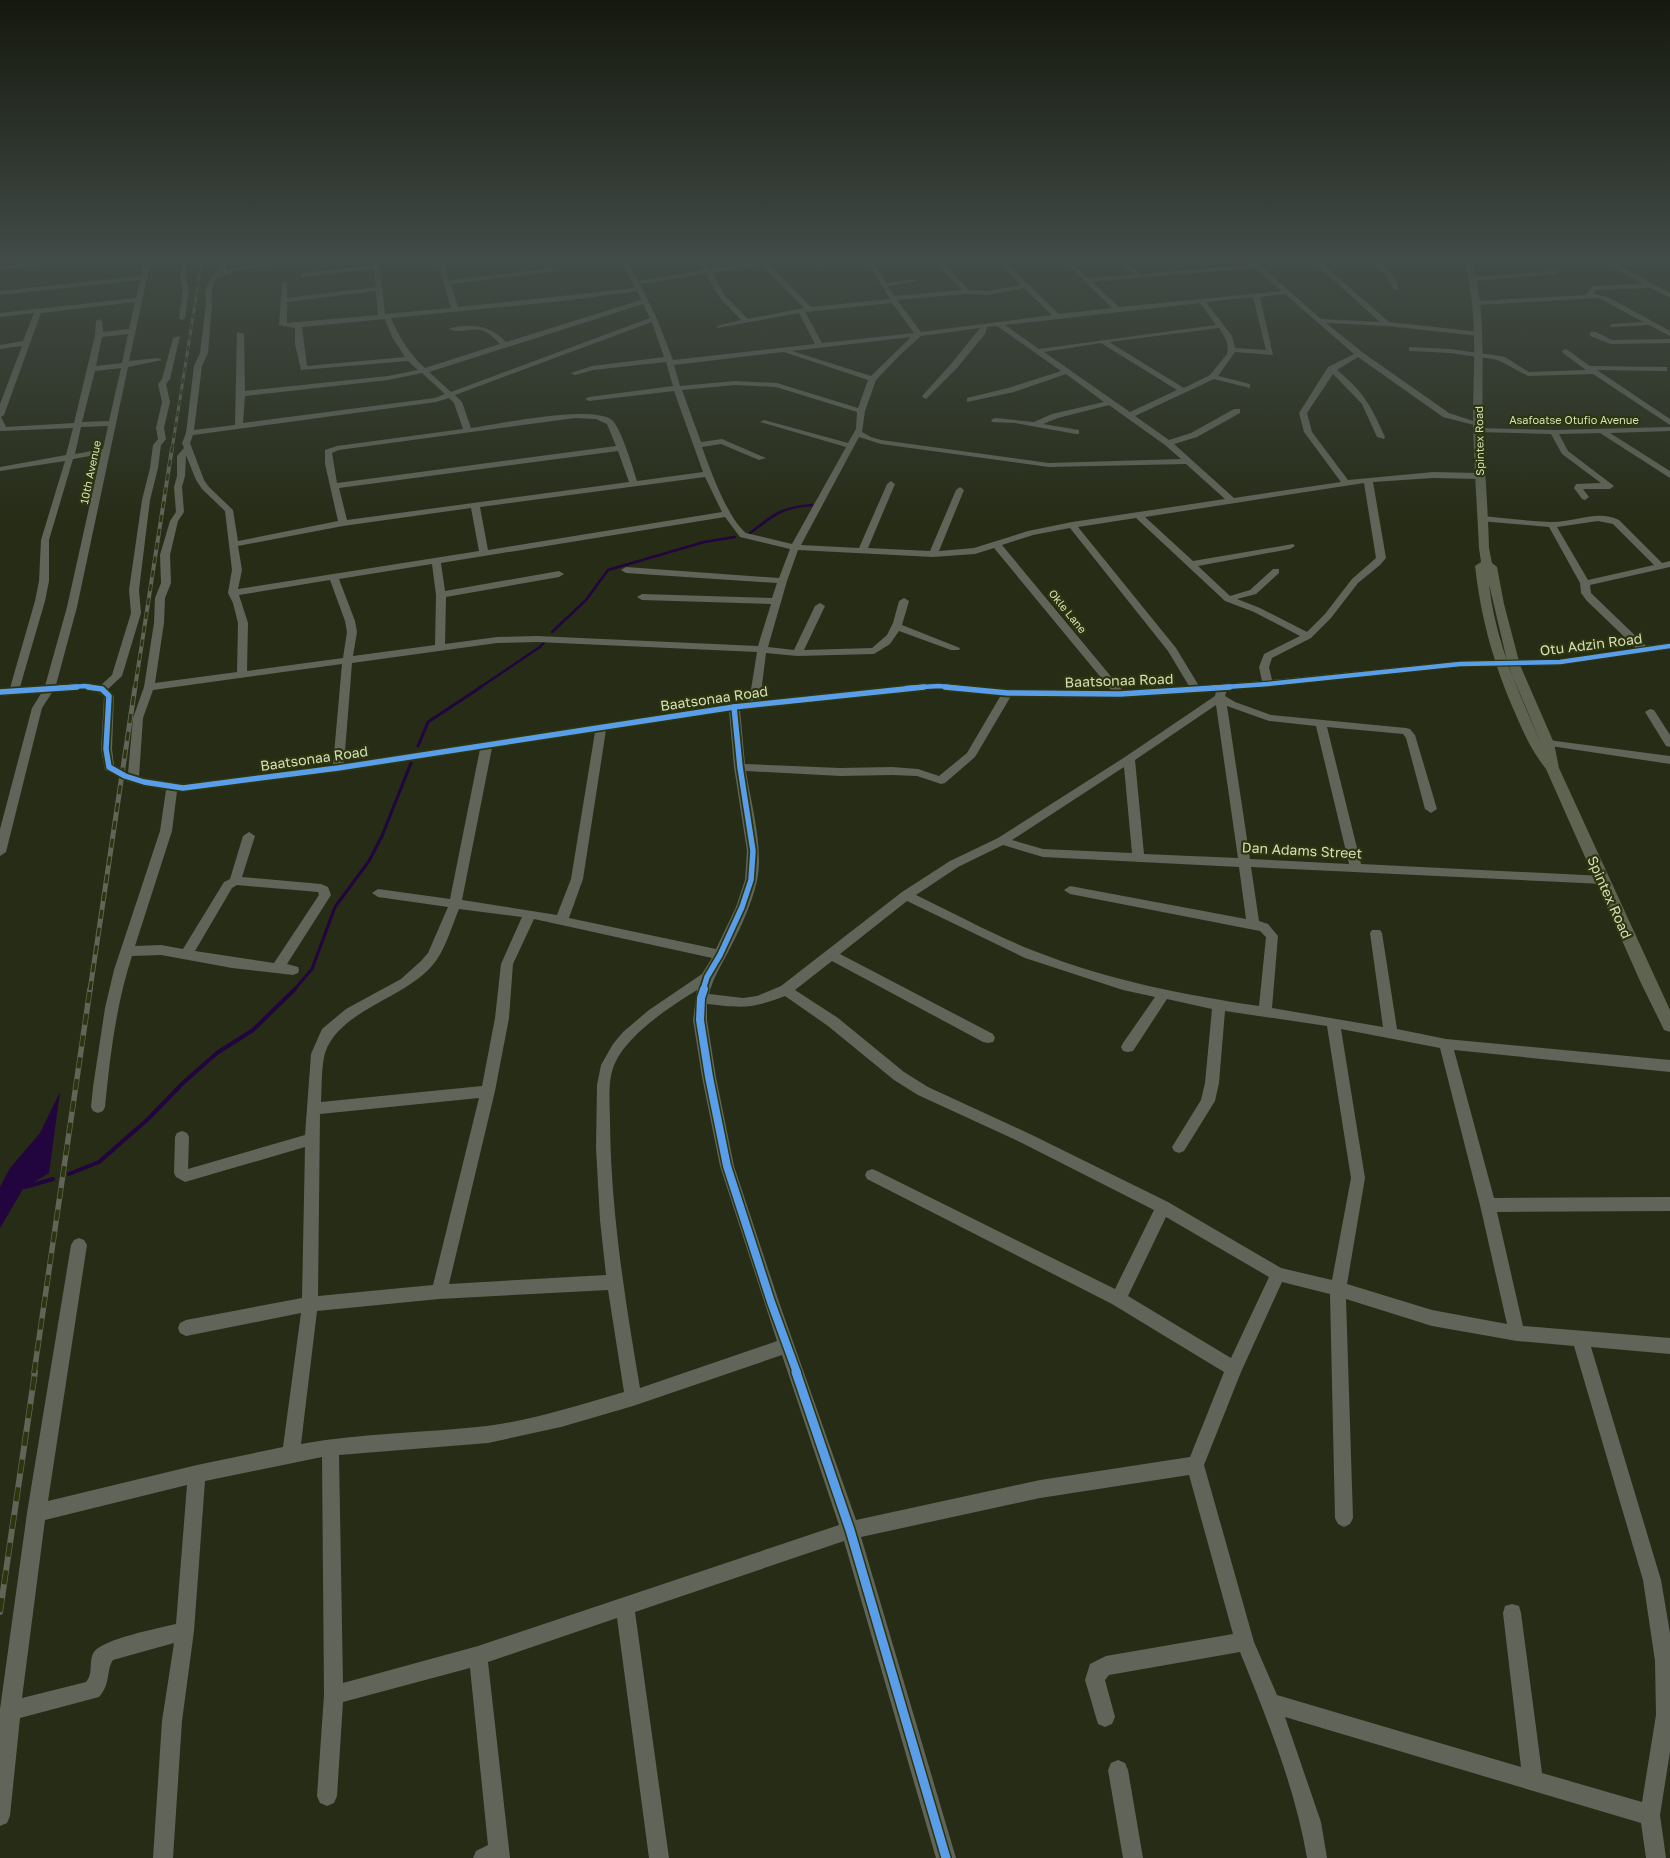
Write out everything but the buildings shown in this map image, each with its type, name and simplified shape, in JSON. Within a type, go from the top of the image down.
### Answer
[{"type":"main road","name":"Spintex Road","points":[[1478,347],[1480,476],[1487,564]]},
{"type":"main road","name":"Spintex Road","points":[[1552,768],[1548,743],[1514,664],[1498,604],[1492,567],[1487,564],[1480,566],[1485,603],[1501,665],[1536,748],[1552,768],[1670,1026]]},
{"type":"street","points":[[0,415],[25,347]]},
{"type":"street","points":[[14,691],[44,581],[45,540],[70,456],[97,347]]},
{"type":"street","name":"10th Avenue","points":[[0,852],[37,708],[50,688],[72,607],[130,347]]},
{"type":"street","points":[[0,692],[84,686],[102,689],[117,676],[136,613],[134,590],[146,500],[154,468],[157,445],[162,439],[160,428],[166,402],[162,384],[166,379],[175,347]]},
{"type":"street","points":[[205,347],[198,366],[190,433],[186,443],[196,474],[206,489],[229,510],[237,570],[234,594],[240,604],[244,618],[242,675]]},
{"type":"street","points":[[239,427],[241,394],[240,347]]},
{"type":"street","points":[[301,347],[304,368],[410,359]]},
{"type":"street","points":[[402,347],[410,359],[458,402],[467,429]]},
{"type":"street","points":[[241,394],[388,378],[423,370],[496,347]]},
{"type":"street","points":[[190,433],[422,403],[451,395],[580,347]]},
{"type":"street","points":[[665,347],[677,388],[708,474],[727,514],[743,535],[795,546],[933,554],[976,551],[1031,534],[1072,525],[1231,500],[1368,480],[1434,475],[1480,476]]},
{"type":"street","points":[[575,373],[592,368],[813,347]]},
{"type":"street","points":[[754,705],[762,649],[782,581],[795,546],[858,433],[862,423],[861,411],[872,379],[904,347]]},
{"type":"street","points":[[926,397],[970,347]]},
{"type":"street","points":[[1033,347],[1130,415],[1189,460],[1231,500]]},
{"type":"street","points":[[1040,351],[1067,347]]},
{"type":"street","points":[[1111,347],[1182,390]]},
{"type":"street","points":[[1232,350],[1270,353],[1268,347]]},
{"type":"street","name":"Asafoatse Otufio Avenue","points":[[1350,347],[1446,415],[1478,427],[1554,432],[1670,429]]},
{"type":"street","points":[[1412,349],[1478,355],[1502,360],[1528,374],[1591,370],[1664,369]]},
{"type":"street","points":[[783,350],[872,379]]},
{"type":"street","points":[[1130,415],[1212,377],[1232,350]]},
{"type":"street","points":[[1566,351],[1670,423]]},
{"type":"street","points":[[1346,483],[1308,432],[1303,419],[1303,413],[1321,381],[1331,369],[1359,354]]},
{"type":"street","points":[[92,369],[158,360]]},
{"type":"street","points":[[1331,369],[1346,381],[1366,403],[1381,436]]},
{"type":"street","points":[[970,400],[1011,390],[1068,371]]},
{"type":"street","points":[[1212,377],[1247,386]]},
{"type":"street","points":[[588,399],[677,388],[760,383],[785,388],[861,411]]},
{"type":"street","points":[[1036,424],[1055,416],[1112,402]]},
{"type":"street","points":[[1168,444],[1194,435],[1237,411]]},
{"type":"street","points":[[343,523],[335,486],[326,458],[328,452],[337,448],[467,429],[575,416],[591,416],[611,422],[634,483]]},
{"type":"street","points":[[0,419],[1,430],[112,423]]},
{"type":"street","points":[[995,420],[1036,424],[1076,432]]},
{"type":"street","points":[[764,422],[851,446]]},
{"type":"street","points":[[1602,431],[1670,475]]},
{"type":"street","points":[[1554,432],[1565,452],[1610,486],[1579,486],[1578,488],[1585,497]]},
{"type":"street","points":[[858,433],[868,439],[881,442],[1049,465],[1189,460]]},
{"type":"street","points":[[698,445],[722,442],[762,458]]},
{"type":"street","points":[[335,486],[621,448]]},
{"type":"street","points":[[133,779],[138,718],[148,687],[159,623],[160,598],[166,583],[165,555],[174,521],[180,512],[178,487],[181,476],[181,456],[187,449]]},
{"type":"street","points":[[0,469],[106,451]]},
{"type":"street","points":[[234,544],[343,523],[708,474]]},
{"type":"street","points":[[1268,684],[1264,667],[1268,656],[1308,636],[1328,616],[1355,581],[1382,558],[1368,480]]},
{"type":"street","points":[[862,551],[891,484]]},
{"type":"street","points":[[933,554],[960,490]]},
{"type":"street","points":[[475,506],[484,554]]},
{"type":"street","points":[[234,594],[727,514]]},
{"type":"street","points":[[1137,514],[1228,599],[1257,610],[1308,636]]},
{"type":"street","points":[[1483,519],[1552,524],[1598,518],[1610,519],[1616,522],[1660,566]]},
{"type":"street","points":[[1552,524],[1585,583],[1586,593],[1590,599],[1644,650]]},
{"type":"street","points":[[1072,525],[1172,650],[1196,688]]},
{"type":"street","name":"Okle Lane","points":[[997,544],[1120,694]]},
{"type":"street","points":[[1191,564],[1290,546]]},
{"type":"street","points":[[436,562],[441,595],[440,647]]},
{"type":"street","points":[[1585,583],[1670,564]]},
{"type":"street","points":[[626,570],[782,581]]},
{"type":"street","points":[[1228,599],[1253,592],[1276,571]]},
{"type":"street","points":[[441,595],[559,574]]},
{"type":"street","points":[[334,578],[352,632],[347,661],[338,768]]},
{"type":"street","points":[[642,597],[776,601]]},
{"type":"street","points":[[148,687],[497,640],[538,639],[797,652],[874,651],[880,649],[898,627],[904,601]]},
{"type":"street","points":[[797,652],[820,606]]},
{"type":"street","points":[[898,627],[955,648]]},
{"type":"street","name":"Otu Adzin Road","points":[[1514,664],[1560,662],[1670,646]]},
{"type":"street","name":"Baatsonaa Road","points":[[102,689],[109,696],[110,708],[106,745],[109,767],[133,779],[172,788],[213,786],[338,768],[734,707],[914,687],[939,686],[1008,693],[1120,694],[1196,688],[1221,692],[1268,684],[1451,665],[1514,664]]},
{"type":"street","points":[[1221,692],[1231,704],[1260,716],[1398,730],[1410,734],[1431,809]]},
{"type":"street","points":[[701,998],[743,1003],[758,1001],[786,990],[906,895],[954,864],[1002,841],[1129,759],[1221,692]]},
{"type":"street","points":[[1221,692],[1253,923]]},
{"type":"street","points":[[740,767],[840,772],[892,771],[918,773],[934,780],[941,780],[971,755],[1008,693]]},
{"type":"street","points":[[734,707],[740,767],[753,851],[751,880],[742,907],[720,955],[707,977],[701,998],[700,1020],[709,1077],[727,1166],[786,1346],[850,1530],[946,1858]]},
{"type":"street","points":[[1650,712],[1670,744]]},
{"type":"street","points":[[1320,722],[1356,867]]},
{"type":"street","points":[[562,920],[577,879],[601,727]]},
{"type":"street","points":[[1548,743],[1670,760]]},
{"type":"street","points":[[291,1454],[310,1304],[313,1108],[318,1054],[327,1033],[351,1013],[406,982],[433,955],[455,904],[487,744]]},
{"type":"street","points":[[1129,759],[1138,857]]},
{"type":"street","points":[[98,1107],[103,1055],[113,997],[166,831],[172,788]]},
{"type":"street","points":[[235,882],[249,836]]},
{"type":"street","name":"Dan Adams Street","points":[[1002,841],[1043,853],[1603,880]]},
{"type":"street","points":[[188,954],[228,885],[235,882],[321,888],[324,890],[325,895],[278,968]]},
{"type":"street","points":[[1070,890],[1253,923],[1264,927],[1272,936],[1265,1013]]},
{"type":"street","points":[[378,894],[530,914],[720,955]]},
{"type":"street","points":[[906,895],[1045,960],[1123,984],[1218,1005],[1333,1022],[1446,1044],[1670,1066]]},
{"type":"street","points":[[439,1292],[488,1091],[502,1018],[507,964],[518,935],[530,914]]},
{"type":"street","points":[[1376,933],[1392,1033]]},
{"type":"street","points":[[127,951],[161,950],[232,963],[293,970]]},
{"type":"street","points":[[830,954],[988,1038]]},
{"type":"street","points":[[633,1398],[614,1282],[602,1155],[604,1083],[608,1061],[618,1046],[668,1002],[707,977]]},
{"type":"street","points":[[786,990],[833,1022],[899,1076],[923,1091],[1025,1138],[1163,1207],[1278,1274],[1432,1318],[1517,1333],[1670,1346]]},
{"type":"street","points":[[1128,1047],[1164,993]]},
{"type":"street","points":[[1179,1147],[1208,1102],[1212,1083],[1218,1005]]},
{"type":"street","points":[[1333,1022],[1358,1178],[1338,1290],[1344,1518]]},
{"type":"street","points":[[1446,1044],[1488,1205],[1517,1333]]},
{"type":"street","points":[[313,1108],[488,1091]]},
{"type":"street","points":[[182,1137],[181,1173],[185,1176],[313,1140]]},
{"type":"street","points":[[872,1174],[1118,1300],[1234,1369]]},
{"type":"street","points":[[1488,1205],[1670,1204]]},
{"type":"street","points":[[1118,1300],[1163,1207]]},
{"type":"street","points":[[0,1816],[9,1711],[36,1513],[79,1245]]},
{"type":"street","points":[[1278,1274],[1234,1369],[1195,1465],[1245,1642],[1270,1703],[1311,1822],[1318,1858]]},
{"type":"street","points":[[186,1328],[310,1304],[439,1292],[614,1282]]},
{"type":"street","points":[[1580,1337],[1652,1580],[1665,1661],[1666,1715],[1650,1815],[1656,1858]]},
{"type":"street","points":[[36,1513],[197,1474],[330,1447],[488,1434],[561,1419],[633,1398],[786,1346]]},
{"type":"street","points":[[327,1796],[334,1695],[330,1447]]},
{"type":"street","points":[[334,1695],[478,1656],[850,1530],[1040,1489],[1195,1465]]},
{"type":"street","points":[[163,1858],[172,1721],[185,1631],[197,1474]]},
{"type":"street","points":[[626,1606],[659,1858]]},
{"type":"street","points":[[1512,1614],[1533,1780]]},
{"type":"street","points":[[9,1711],[92,1690],[100,1678],[101,1658],[106,1653],[115,1648],[185,1631]]},
{"type":"street","points":[[1105,1717],[1095,1680],[1097,1671],[1106,1666],[1245,1642]]},
{"type":"street","points":[[478,1656],[494,1856]]},
{"type":"street","points":[[1270,1703],[1650,1815]]},
{"type":"street","points":[[1118,1770],[1133,1858]]},
{"type":"shaded area","points":[[60,1092],[49,1173],[23,1189],[0,1228],[0,1187],[10,1168],[40,1133]]},
{"type":"waterway","points":[[749,534],[765,521],[784,510],[812,505]]},
{"type":"waterway","points":[[552,632],[586,600],[608,570],[704,542],[735,537]]},
{"type":"waterway","points":[[479,688],[540,647],[546,640]]},
{"type":"waterway","points":[[418,746],[428,722],[481,687]]},
{"type":"waterway","points":[[294,990],[312,969],[335,907],[369,861],[382,836],[411,763]]},
{"type":"waterway","points":[[69,1174],[99,1162],[147,1120],[184,1082],[217,1053],[253,1030],[294,990]]},
{"type":"waterway","points":[[25,1187],[53,1179]]},
{"type":"railway","points":[[172,449],[188,347]]},
{"type":"railway","points":[[135,688],[172,448]]},
{"type":"railway","points":[[90,990],[135,687]]},
{"type":"railway","points":[[34,1373],[90,989]]},
{"type":"railway","points":[[0,1612],[35,1372]]},
{"type":"cycle path","points":[[0,692],[85,686],[102,689],[109,696],[106,740],[109,767],[125,776],[144,782],[183,788],[338,768],[734,707],[914,687],[939,686],[1008,693],[1120,694],[1268,684],[1460,664],[1560,662],[1670,646]]},
{"type":"cycle path","points":[[734,707],[740,767],[753,851],[751,880],[742,907],[720,955],[707,977],[701,998],[700,1020],[709,1077],[727,1166],[771,1302],[850,1530],[946,1858]]}]
